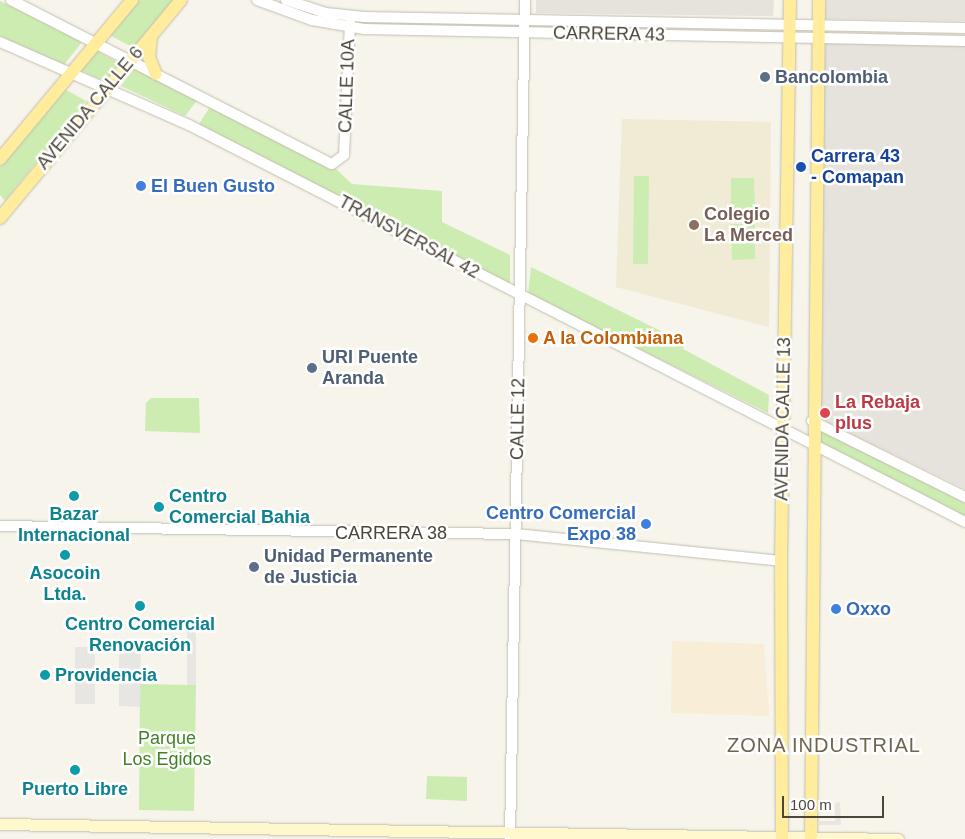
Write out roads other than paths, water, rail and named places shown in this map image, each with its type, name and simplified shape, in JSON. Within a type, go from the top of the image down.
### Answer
[{"type":"main road","points":[[0,159],[68,72],[132,0]]},
{"type":"main road","name":"AVENIDA CALLE 6","points":[[2,216],[181,0]]},
{"type":"main road","name":"AVENIDA CALLE 13","points":[[782,837],[782,427],[790,0]]},
{"type":"main road","name":"AVENIDA CALLE 13","points":[[811,837],[812,421],[818,0]]},
{"type":"main road","points":[[152,36],[149,57],[156,74]]},
{"type":"main road","points":[[0,201],[2,216]]},
{"type":"main road","points":[[3,824],[510,834],[898,839]]},
{"type":"street","points":[[11,0],[156,74]]},
{"type":"street","name":"CARRERA 43","points":[[257,0],[350,28],[525,32],[965,28]]},
{"type":"street","name":"CARRERA 43","points":[[286,0],[350,16],[525,19],[790,30]]},
{"type":"street","name":"CALLE 12","points":[[510,834],[526,0]]},
{"type":"street","name":"CALLE 10A","points":[[156,74],[328,162],[338,163],[344,155],[350,16]]},
{"type":"street","name":"CARRERA 43","points":[[818,29],[965,41]]},
{"type":"street","name":"TRANSVERSAL 42","points":[[0,42],[107,87],[311,186],[965,522]]},
{"type":"street","points":[[812,421],[965,497]]},
{"type":"street","name":"CARRERA 38","points":[[0,526],[516,534],[781,561]]},
{"type":"place","name":"Bancolombia","points":[[765,77]]},
{"type":"place","name":"Carrera 43 - Comapan","points":[[801,167]]},
{"type":"place","name":"El Buen Gusto","points":[[141,186]]},
{"type":"place","name":"Colegio La Merced","points":[[694,225]]},
{"type":"place","name":"A la Colombiana","points":[[533,338]]},
{"type":"place","name":"URI Puente Aranda","points":[[312,368]]},
{"type":"place","name":"La Rebaja plus","points":[[825,413]]},
{"type":"place","name":"Bazar Internacional","points":[[74,496]]},
{"type":"place","name":"Centro Comercial Bahia","points":[[159,507]]},
{"type":"place","name":"Centro Comercial Expo 38","points":[[646,524]]},
{"type":"place","name":"Asocoin Ltda.","points":[[65,555]]},
{"type":"place","name":"Unidad Permanente de Justicia","points":[[254,567]]},
{"type":"place","name":"Centro Comercial Renovación","points":[[140,606]]},
{"type":"place","name":"Oxxo","points":[[836,609]]},
{"type":"place","name":"Providencia","points":[[45,675]]},
{"type":"place","name":"Puerto Libre","points":[[75,770]]},
{"type":"district","name":"ZONA INDUSTRIAL","points":[[824,745]]},
{"type":"park label","name":"Parque Los Egidos","points":[[167,750]]}]
